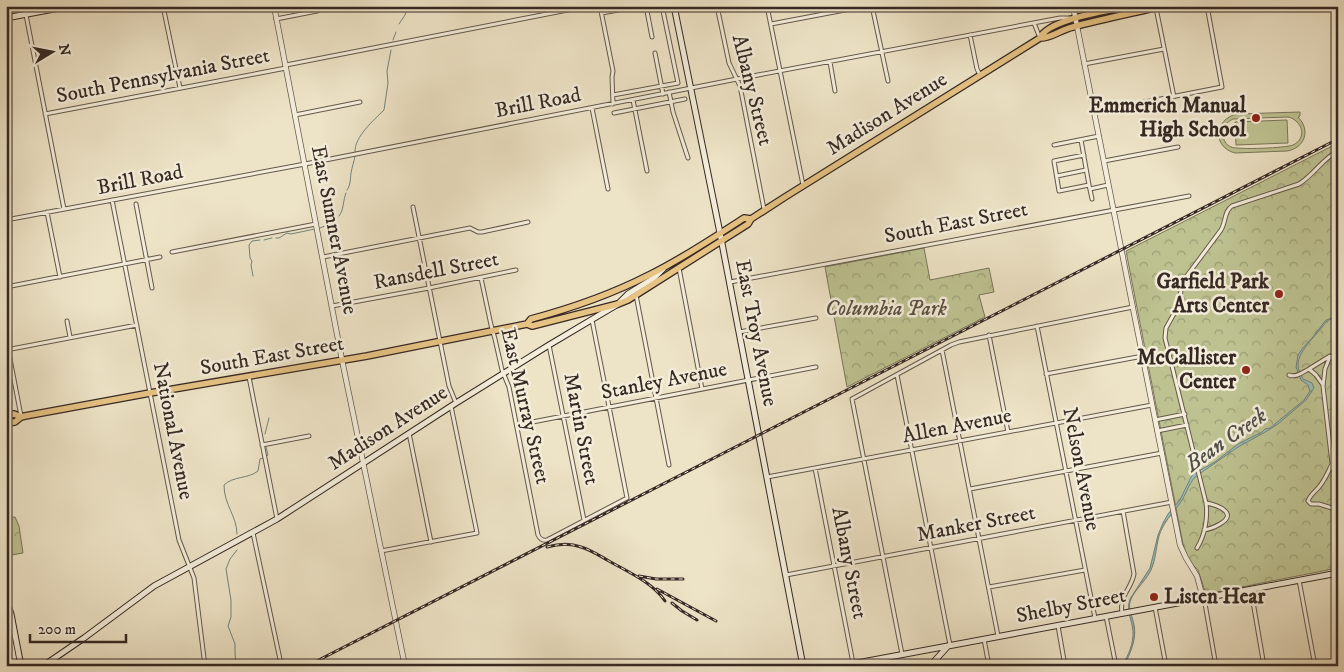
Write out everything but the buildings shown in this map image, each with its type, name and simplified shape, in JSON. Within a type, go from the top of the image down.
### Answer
[{"type":"main road","points":[[6,18],[70,6]]},
{"type":"main road","name":"East Troy Avenue","points":[[674,6],[722,241],[803,666]]},
{"type":"main road","name":"Madison Avenue","points":[[628,300],[748,224],[751,219],[803,185],[1040,38],[1051,27],[1075,18],[1128,6]]},
{"type":"main road","name":"Madison Avenue","points":[[1040,38],[1046,38],[1077,25],[1163,6]]},
{"type":"main road","name":"Madison Avenue","points":[[43,666],[147,591],[189,566],[277,519],[549,344],[618,304],[628,294],[654,278],[665,267],[744,218],[751,219]]},
{"type":"main road","name":"South East Street","points":[[527,324],[531,319],[606,295],[665,267]]},
{"type":"main road","name":"South East Street","points":[[6,415],[14,414],[21,416],[342,360],[527,324],[532,326],[628,300]]},
{"type":"main road","name":"South East Street","points":[[6,423],[15,422],[21,416]]},
{"type":"main road","name":"Shelby Street","points":[[840,666],[1338,573]]},
{"type":"main road","points":[[6,599],[22,665]]},
{"type":"main road","points":[[6,619],[15,666]]},
{"type":"main road","points":[[930,666],[948,646]]},
{"type":"street","points":[[163,6],[180,88]]},
{"type":"street","name":"East Sumner Avenue","points":[[274,6],[342,360],[404,666]]},
{"type":"street","name":"South Pennsylvania Street","points":[[45,114],[588,6]]},
{"type":"street","points":[[600,6],[613,71],[612,104]]},
{"type":"street","points":[[602,14],[640,6]]},
{"type":"street","points":[[646,6],[652,37]]},
{"type":"street","points":[[613,95],[678,83],[662,6]]},
{"type":"street","name":"Albany Street","points":[[717,6],[729,63],[740,86],[764,210]]},
{"type":"street","points":[[767,6],[803,185]]},
{"type":"street","points":[[770,24],[866,6]]},
{"type":"street","points":[[872,6],[888,81]]},
{"type":"street","points":[[1073,6],[1174,515],[1182,550],[1197,576],[1204,598],[1216,666]]},
{"type":"street","points":[[1094,112],[1222,87],[1207,6]]},
{"type":"street","points":[[276,19],[323,8]]},
{"type":"street","points":[[1156,8],[1174,97]]},
{"type":"street","points":[[26,15],[64,209]]},
{"type":"street","name":"Brill Road","points":[[6,220],[305,164],[737,79],[1060,18],[1075,18]]},
{"type":"street","points":[[1034,23],[1040,38]]},
{"type":"street","points":[[970,35],[980,75]]},
{"type":"street","points":[[1084,64],[1164,49]]},
{"type":"street","points":[[655,53],[662,94]]},
{"type":"street","points":[[830,62],[835,90]]},
{"type":"street","points":[[669,92],[673,112],[688,158]]},
{"type":"street","points":[[614,112],[685,99]]},
{"type":"street","points":[[633,100],[646,171]]},
{"type":"street","points":[[295,114],[360,102]]},
{"type":"street","points":[[592,108],[608,189]]},
{"type":"street","points":[[1054,145],[1099,136]]},
{"type":"street","points":[[1081,140],[1092,199]]},
{"type":"street","points":[[1104,161],[1178,147]]},
{"type":"street","points":[[1196,548],[1204,530],[1207,510],[1165,334],[1166,328],[1177,306],[1183,281],[1222,230],[1228,209],[1232,206],[1299,184],[1311,175],[1325,160],[1338,151]]},
{"type":"street","points":[[1084,155],[1054,161],[1060,191],[1108,185]]},
{"type":"street","points":[[1057,176],[1086,170]]},
{"type":"street","name":"South East Street","points":[[730,282],[1189,196]]},
{"type":"street","name":"National Avenue","points":[[112,200],[179,540],[195,584],[205,666]]},
{"type":"street","points":[[136,204],[152,288]]},
{"type":"street","points":[[381,551],[477,533],[454,404],[413,207]]},
{"type":"street","points":[[47,212],[60,277]]},
{"type":"street","points":[[323,257],[470,228],[482,232],[528,222]]},
{"type":"street","points":[[172,252],[317,224]]},
{"type":"street","points":[[6,287],[160,257]]},
{"type":"street","points":[[679,268],[702,389]]},
{"type":"street","name":"Ransdell Street","points":[[332,306],[516,270]]},
{"type":"street","name":"East Murray Street","points":[[481,278],[503,374],[509,387],[538,535],[541,540],[547,540],[584,520]]},
{"type":"street","points":[[636,295],[669,465]]},
{"type":"street","points":[[902,654],[852,399],[959,342],[1133,307]]},
{"type":"street","points":[[739,332],[816,318]]},
{"type":"street","points":[[584,520],[627,498],[592,319]]},
{"type":"street","points":[[67,321],[70,337]]},
{"type":"street","points":[[7,350],[137,325]]},
{"type":"street","name":"Nelson Avenue","points":[[1037,326],[1095,618]]},
{"type":"street","points":[[989,335],[1008,432]]},
{"type":"street","points":[[6,338],[21,416]]},
{"type":"street","name":"Martin Street","points":[[549,344],[584,520]]},
{"type":"street","points":[[942,350],[998,636]]},
{"type":"street","points":[[1289,375],[1296,375],[1307,370],[1338,351]]},
{"type":"street","points":[[1046,374],[1143,356]]},
{"type":"street","points":[[1330,356],[1323,386],[1332,463],[1338,491]]},
{"type":"street","name":"Stanley Avenue","points":[[517,425],[816,367]]},
{"type":"street","points":[[1307,370],[1316,374],[1323,386]]},
{"type":"street","points":[[897,375],[950,644],[948,646]]},
{"type":"street","points":[[249,376],[277,519]]},
{"type":"street","name":"Allen Avenue","points":[[767,478],[1152,405]]},
{"type":"street","points":[[1156,420],[1185,414]]},
{"type":"street","points":[[1158,431],[1187,425]]},
{"type":"street","points":[[409,433],[431,542]]},
{"type":"street","points":[[262,445],[309,436]]},
{"type":"street","points":[[970,489],[1162,453]]},
{"type":"street","points":[[1332,463],[1324,481],[1308,500],[1311,504],[1319,504],[1338,510]]},
{"type":"street","name":"Albany Street","points":[[815,468],[853,663]]},
{"type":"street","points":[[1204,530],[1213,528],[1228,517],[1225,511],[1213,504],[1206,503]]},
{"type":"street","name":"Manker Street","points":[[786,575],[1123,511],[1172,504]]},
{"type":"street","points":[[1123,511],[1134,574],[1131,584],[1122,599],[1123,613]]},
{"type":"street","points":[[253,533],[281,664]]},
{"type":"street","points":[[989,587],[1085,570]]},
{"type":"street","points":[[1299,580],[1315,666]]},
{"type":"street","points":[[1250,589],[1264,666]]},
{"type":"street","points":[[1155,607],[1166,666]]},
{"type":"street","points":[[1106,616],[1116,666]]},
{"type":"street","points":[[1058,625],[1065,666]]},
{"type":"street","points":[[984,639],[989,666]]},
{"type":"street","points":[[938,656],[940,666]]},
{"type":"green space","points":[[1300,112],[1298,117],[1304,127],[1304,138],[1298,146],[1287,151],[1235,153],[1222,145],[1219,133],[1224,121],[1237,114]],"holes":[[[1288,117],[1300,125],[1302,134],[1298,142],[1293,145],[1272,148],[1235,148],[1225,142],[1224,127],[1233,119]]]},
{"type":"green space","points":[[1287,120],[1288,143],[1236,145],[1235,122]]},
{"type":"green space","points":[[1338,143],[1338,568],[1206,594],[1198,570],[1189,561],[1184,549],[1126,251]]},
{"type":"green space","name":"Columbia Park","points":[[924,248],[930,280],[989,268],[994,292],[979,295],[985,317],[847,387],[825,267]]},
{"type":"green space","points":[[15,517],[19,526],[23,553],[6,556],[6,518]]},
{"type":"water","name":"Bean Creek","points":[[1338,316],[1338,318],[1330,319],[1326,322],[1305,348],[1299,359],[1298,369],[1303,379],[1312,383],[1314,388],[1306,400],[1278,424],[1238,447],[1195,477],[1182,500],[1165,523],[1159,536],[1151,570],[1130,602],[1135,636],[1129,656],[1124,666],[1122,666],[1133,640],[1129,607],[1130,599],[1150,568],[1158,535],[1168,514],[1180,500],[1191,477],[1195,473],[1215,462],[1238,444],[1270,428],[1304,400],[1310,391],[1308,385],[1301,380],[1296,367],[1298,355],[1326,320]]},
{"type":"waterway","points":[[399,24],[408,6]]},
{"type":"waterway","points":[[393,40],[396,32]]},
{"type":"waterway","points":[[355,152],[361,135],[384,110],[388,83],[387,71],[391,50]]},
{"type":"waterway","points":[[347,190],[350,184],[355,156]]},
{"type":"waterway","points":[[339,216],[346,193]]},
{"type":"waterway","points":[[320,228],[337,219]]},
{"type":"waterway","points":[[276,238],[287,233],[291,234],[315,229]]},
{"type":"waterway","points":[[264,240],[272,238]]},
{"type":"waterway","points":[[253,276],[249,245],[252,241],[260,240]]},
{"type":"waterway","points":[[265,434],[269,418]]},
{"type":"waterway","points":[[266,447],[268,455],[266,457]]},
{"type":"waterway","points":[[237,534],[235,522],[226,499],[224,485],[232,480],[254,474],[258,471],[260,459],[263,458]]},
{"type":"waterway","points":[[236,666],[235,644],[228,626],[231,617],[231,600],[226,569],[230,559],[237,550]]},
{"type":"railway","points":[[307,666],[1338,139]]},
{"type":"railway","points":[[547,547],[568,544],[588,550],[632,573],[653,588],[665,601]]},
{"type":"railway","points":[[639,576],[656,579],[683,579]]},
{"type":"railway","points":[[657,589],[716,621]]},
{"type":"railway","points":[[672,603],[697,620]]},
{"type":"place","name":"Emmerich Manual High School","points":[[1256,118]]},
{"type":"place","name":"Garfield Park Arts Center","points":[[1279,294]]},
{"type":"place","name":"McCallister Center","points":[[1246,370]]},
{"type":"place","name":"Listen Hear","points":[[1154,597]]}]
